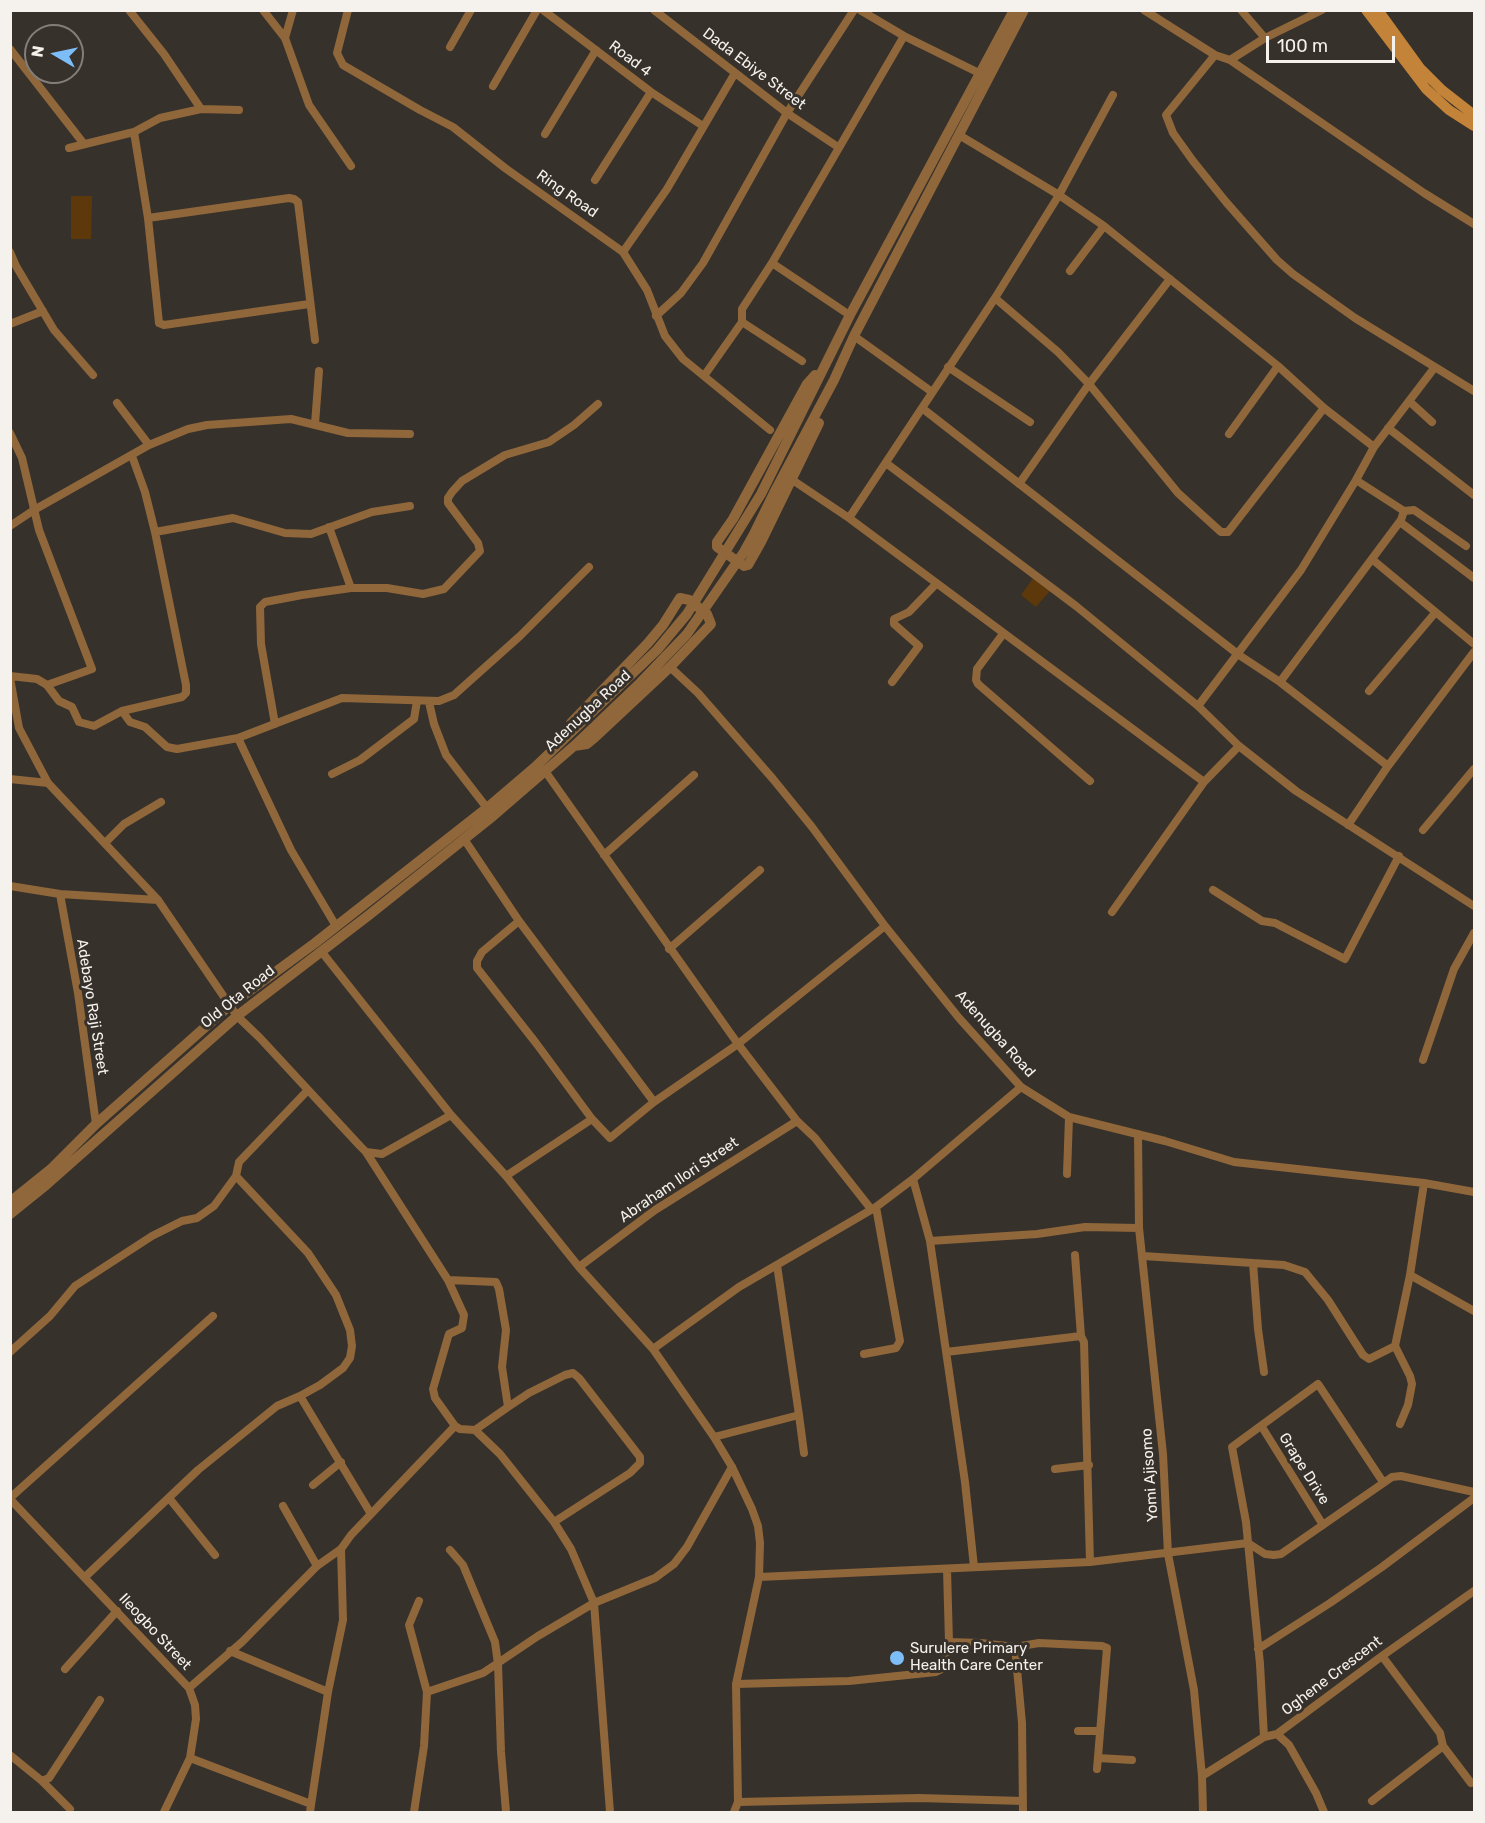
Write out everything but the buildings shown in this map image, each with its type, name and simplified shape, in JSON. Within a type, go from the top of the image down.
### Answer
[{"type":"main road","points":[[1366,10],[1426,89],[1449,110],[1474,126]]},
{"type":"main road","points":[[1378,10],[1420,68],[1442,90],[1474,115]]},
{"type":"street","points":[[129,10],[164,54],[201,109]]},
{"type":"street","points":[[263,10],[285,38],[309,105],[351,166]]},
{"type":"street","points":[[285,38],[293,10]]},
{"type":"street","name":"Ring Road","points":[[348,10],[337,53],[343,64],[453,127],[505,168],[623,252],[642,282],[665,336],[683,359],[770,430]]},
{"type":"street","points":[[450,47],[471,10]]},
{"type":"street","points":[[493,86],[537,10]]},
{"type":"street","name":"Road 4","points":[[543,10],[651,92],[703,126]]},
{"type":"street","name":"Dada Ebiye Street","points":[[654,10],[787,113],[838,147]]},
{"type":"street","points":[[656,315],[681,293],[702,263],[787,113],[854,10]]},
{"type":"street","points":[[860,10],[904,36],[981,74]]},
{"type":"street","points":[[1014,10],[822,370],[807,384],[733,519],[717,542],[717,548],[744,566],[748,565],[825,409],[834,380],[854,336],[1024,10]]},
{"type":"street","points":[[1144,10],[1215,55],[1230,60],[1474,225]]},
{"type":"street","points":[[1241,10],[1265,38]]},
{"type":"street","points":[[1230,60],[1265,38],[1322,10]]},
{"type":"street","points":[[704,376],[742,322],[742,309],[772,264],[904,36]]},
{"type":"street","points":[[10,48],[84,144]]},
{"type":"street","points":[[545,134],[596,50]]},
{"type":"street","points":[[1215,55],[1166,115],[1173,133],[1226,202],[1277,260],[1293,274],[1343,310],[1474,391]]},
{"type":"street","points":[[623,252],[667,189],[735,74]]},
{"type":"street","points":[[595,180],[651,92]]},
{"type":"street","points":[[849,518],[996,298],[1059,195],[1113,95]]},
{"type":"street","points":[[69,148],[134,132],[160,118],[201,109],[239,110]]},
{"type":"street","points":[[134,132],[148,218],[159,323],[164,325],[309,304]]},
{"type":"street","points":[[959,135],[1059,195],[1104,226],[1278,366],[1324,408],[1374,447]]},
{"type":"street","points":[[148,218],[294,199],[298,202],[315,340]]},
{"type":"street","points":[[1070,271],[1104,226]]},
{"type":"street","points":[[10,252],[54,330],[93,375]]},
{"type":"street","points":[[772,264],[845,312]]},
{"type":"street","points":[[1019,484],[1089,384],[1170,279]]},
{"type":"street","points":[[996,298],[1058,352],[1089,384],[1178,493],[1221,532],[1228,532],[1324,408]]},
{"type":"street","points":[[10,324],[43,312]]},
{"type":"street","points":[[742,322],[802,362]]},
{"type":"street","points":[[854,336],[932,392]]},
{"type":"street","points":[[1229,434],[1278,366]]},
{"type":"street","points":[[948,367],[1030,422]]},
{"type":"street","points":[[1198,706],[1239,655],[1301,570],[1374,447],[1435,367]]},
{"type":"street","name":"Adenugba Road","points":[[490,812],[568,733],[648,660],[687,614],[761,494],[822,370]]},
{"type":"street","points":[[315,424],[319,371]]},
{"type":"street","name":"Adenugba Road","points":[[490,812],[573,746],[640,683],[696,622],[744,552],[834,380]]},
{"type":"street","points":[[1409,401],[1432,422]]},
{"type":"street","points":[[117,403],[149,445]]},
{"type":"street","points":[[275,724],[261,644],[260,607],[265,602],[302,594],[351,588],[387,588],[423,594],[444,589],[478,554],[480,547],[448,503],[448,498],[462,481],[506,455],[549,442],[574,425],[598,404]]},
{"type":"street","points":[[922,408],[1239,655],[1280,682],[1388,766]]},
{"type":"street","points":[[10,526],[149,445],[188,429],[207,425],[291,419],[348,433],[410,434]]},
{"type":"street","points":[[1388,428],[1474,495]]},
{"type":"street","points":[[10,433],[22,458],[39,530],[93,669],[47,685]]},
{"type":"street","points":[[132,456],[145,492],[186,693],[182,697],[122,711],[94,726],[89,726],[80,722],[72,707],[59,701],[47,685],[37,679],[10,677],[19,728],[48,783],[106,842],[158,900],[237,1016],[366,1152],[448,1280],[464,1315],[464,1322],[462,1328],[449,1334],[433,1389],[435,1398],[456,1426],[460,1429],[475,1430],[529,1393],[573,1373],[579,1377],[640,1457],[640,1463],[630,1473],[554,1522]]},
{"type":"street","points":[[886,463],[1076,606],[1198,706],[1239,746],[1296,791],[1474,906]]},
{"type":"street","points":[[791,479],[849,518],[1204,782]]},
{"type":"street","points":[[1356,480],[1404,511],[1413,510],[1466,546]]},
{"type":"street","points":[[154,532],[232,518],[285,533],[311,534],[372,512],[410,506]]},
{"type":"street","points":[[1280,682],[1373,560],[1400,522],[1404,511]]},
{"type":"street","points":[[1400,522],[1474,578]]},
{"type":"street","points":[[329,527],[351,588]]},
{"type":"street","points":[[1373,560],[1435,614],[1474,644]]},
{"type":"street","points":[[122,711],[130,722],[145,727],[168,747],[177,749],[238,738],[342,698],[439,701],[454,695],[520,636],[590,567]]},
{"type":"street","points":[[892,682],[920,646],[894,624],[894,619],[909,612],[936,584]]},
{"type":"street","points":[[568,733],[573,719],[648,643],[673,612],[680,598],[684,598],[707,614],[711,624],[670,667],[593,740],[587,744],[573,746]]},
{"type":"street","points":[[1369,691],[1435,614]]},
{"type":"street","points":[[1003,634],[977,669],[978,684],[1090,781]]},
{"type":"street","points":[[1348,825],[1388,766],[1474,652]]},
{"type":"street","name":"Adenugba Road","points":[[670,667],[698,693],[773,779],[812,827],[885,926],[959,1018],[1021,1087],[1069,1117],[1234,1162],[1474,1192]]},
{"type":"street","points":[[332,774],[360,760],[414,719],[417,701]]},
{"type":"street","points":[[429,702],[434,724],[446,755],[490,812]]},
{"type":"street","points":[[238,738],[291,850],[336,926]]},
{"type":"street","points":[[1112,912],[1204,782],[1239,746]]},
{"type":"street","points":[[1423,830],[1474,769]]},
{"type":"street","points":[[544,771],[738,1044],[798,1121],[873,1208],[900,1341],[896,1348],[864,1354]]},
{"type":"street","points":[[604,855],[694,775]]},
{"type":"street","points":[[10,779],[48,783]]},
{"type":"street","points":[[106,842],[124,824],[160,802]]},
{"type":"street","name":"Old Ota Road","points":[[10,1214],[46,1185],[237,1016],[464,839],[490,812]]},
{"type":"street","name":"Old Ota Road","points":[[10,1202],[51,1169],[96,1124],[229,1006],[490,812]]},
{"type":"street","points":[[464,839],[519,921],[654,1102]]},
{"type":"street","points":[[1213,890],[1262,921],[1275,923],[1345,959],[1399,856]]},
{"type":"street","points":[[669,949],[760,870]]},
{"type":"street","points":[[10,886],[60,894],[158,900]]},
{"type":"street","name":"Adebayo Raji Street","points":[[60,894],[78,993],[96,1124]]},
{"type":"street","points":[[519,921],[482,952],[477,961],[477,968],[536,1042],[592,1119],[610,1138],[654,1102],[738,1044],[885,926]]},
{"type":"street","points":[[1423,1060],[1454,969],[1474,933]]},
{"type":"street","points":[[321,951],[451,1115],[506,1176],[579,1267],[653,1349],[732,1467],[758,1526],[760,1543],[759,1577],[736,1684],[738,1802],[734,1812]]},
{"type":"street","points":[[653,1349],[739,1287],[873,1208],[913,1179],[1021,1087]]},
{"type":"street","points":[[10,1352],[50,1317],[75,1286],[152,1236],[205,1213],[214,1206],[236,1176],[239,1162],[308,1090]]},
{"type":"street","points":[[366,1152],[382,1154],[451,1115]]},
{"type":"street","points":[[1067,1174],[1069,1117]]},
{"type":"street","points":[[506,1176],[592,1119]]},
{"type":"street","name":"Abraham Ilori Street","points":[[579,1267],[655,1210],[798,1121]]},
{"type":"street","name":"Yomi Ajisomo","points":[[1138,1134],[1139,1228],[1163,1454],[1168,1554],[1194,1690],[1203,1812]]},
{"type":"street","points":[[85,1577],[198,1470],[277,1406],[300,1396],[330,1378],[350,1358],[352,1346],[346,1318],[336,1295],[308,1253],[236,1176]]},
{"type":"street","points":[[913,1179],[930,1241],[965,1482],[974,1567]]},
{"type":"street","points":[[1400,1424],[1408,1404],[1412,1384],[1395,1346],[1410,1275],[1424,1184]]},
{"type":"street","points":[[930,1241],[1037,1234],[1085,1227],[1139,1228]]},
{"type":"street","points":[[1075,1255],[1081,1336],[1084,1342],[1090,1562]]},
{"type":"street","points":[[1143,1256],[1284,1265],[1305,1272],[1328,1300],[1363,1355],[1369,1359],[1395,1346]]},
{"type":"street","points":[[1252,1263],[1264,1372]]},
{"type":"street","points":[[777,1265],[804,1454]]},
{"type":"street","points":[[1410,1275],[1474,1311]]},
{"type":"street","points":[[448,1280],[496,1282],[506,1330],[502,1367],[508,1407]]},
{"type":"street","points":[[10,1498],[213,1316]]},
{"type":"street","points":[[946,1352],[1081,1336]]},
{"type":"street","points":[[1264,1737],[1246,1522],[1232,1447],[1318,1384],[1383,1482]]},
{"type":"street","points":[[300,1396],[370,1514]]},
{"type":"street","points":[[714,1437],[799,1415]]},
{"type":"street","points":[[189,1688],[318,1566],[340,1549],[351,1534],[456,1426]]},
{"type":"street","name":"Grape Drive","points":[[1262,1427],[1323,1525]]},
{"type":"street","points":[[475,1430],[500,1454],[554,1522],[571,1549],[594,1603],[610,1812]]},
{"type":"street","points":[[313,1485],[341,1462]]},
{"type":"street","points":[[1055,1469],[1089,1465]]},
{"type":"street","points":[[427,1692],[476,1676],[594,1603],[642,1585],[674,1564],[687,1547],[732,1467]]},
{"type":"street","points":[[759,1577],[1090,1562],[1248,1543],[1265,1554],[1274,1556],[1281,1554],[1392,1477],[1401,1476],[1474,1492]]},
{"type":"street","name":"Ileogbo Street","points":[[10,1498],[189,1688],[195,1705],[196,1719],[190,1758],[164,1812]]},
{"type":"street","points":[[169,1498],[215,1555]]},
{"type":"street","points":[[1258,1649],[1356,1585],[1474,1498]]},
{"type":"street","points":[[283,1506],[318,1566]]},
{"type":"street","points":[[190,1758],[311,1808],[327,1692],[343,1620],[340,1549]]},
{"type":"street","points":[[450,1550],[462,1565],[495,1642],[506,1812]]},
{"type":"street","points":[[736,1684],[849,1681],[936,1672],[942,1669],[949,1642],[947,1569]]},
{"type":"street","name":"Oghene Crescent","points":[[1202,1776],[1264,1737],[1277,1734],[1382,1656],[1473,1595]]},
{"type":"street","points":[[414,1812],[424,1746],[427,1692],[409,1625],[419,1601]]},
{"type":"street","points":[[65,1669],[117,1611]]},
{"type":"street","points":[[949,1642],[1015,1647],[1039,1643],[1107,1648],[1097,1769]]},
{"type":"street","points":[[1015,1647],[1022,1723],[1023,1812]]},
{"type":"street","points":[[230,1651],[327,1692]]},
{"type":"street","points":[[1382,1656],[1440,1733],[1443,1746],[1471,1783]]},
{"type":"street","points":[[42,1781],[50,1778],[100,1700]]},
{"type":"street","points":[[1078,1731],[1100,1731]]},
{"type":"street","points":[[1277,1734],[1289,1745],[1317,1793],[1324,1812]]},
{"type":"street","points":[[1372,1801],[1443,1746]]},
{"type":"street","points":[[10,1755],[42,1781],[70,1809]]},
{"type":"street","points":[[1098,1758],[1132,1760]]},
{"type":"street","points":[[738,1802],[919,1798],[1023,1801]]},
{"type":"shaded area","points":[[71,196],[92,196],[91,239],[71,239]]},
{"type":"shaded area","points":[[1034,577],[1050,591],[1036,607],[1021,595]]},
{"type":"place","name":"Surulere Primary Health Care Center","points":[[897,1658]]}]
